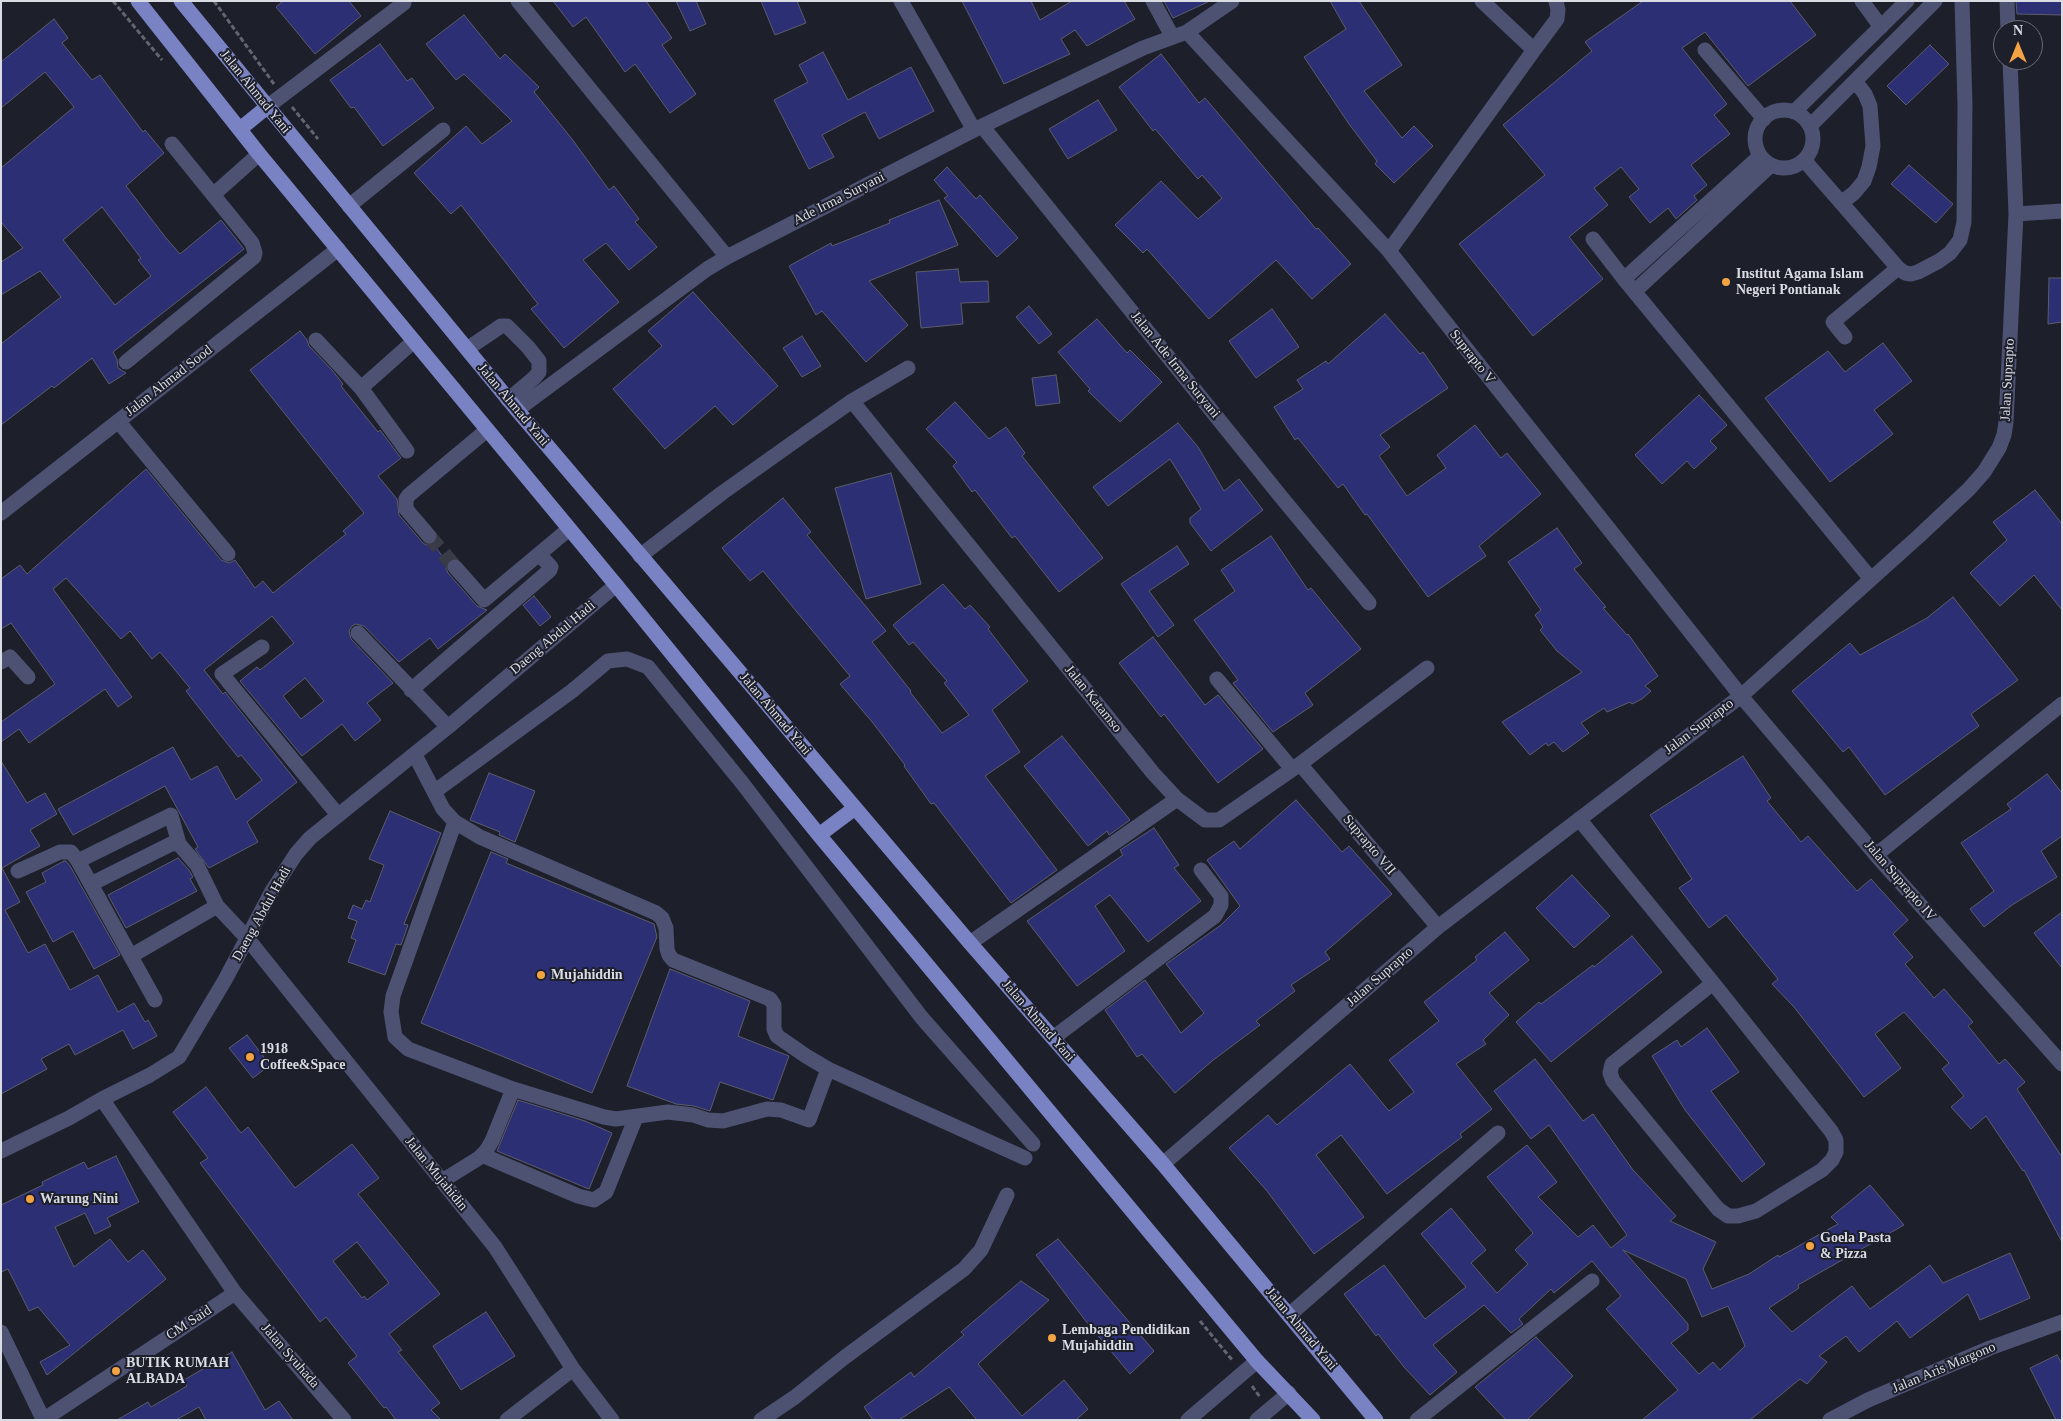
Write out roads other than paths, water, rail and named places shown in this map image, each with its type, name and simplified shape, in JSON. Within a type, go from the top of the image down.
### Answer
[{"type":"main road","points":[[138,1],[259,154],[616,585],[819,835],[1257,1361],[1290,1393],[1313,1420]]},
{"type":"main road","name":"Jalan Ahmad Yani","points":[[181,1],[513,405],[640,556],[970,943],[1163,1164],[1376,1420]]},
{"type":"main road","points":[[240,129],[268,107]]},
{"type":"main road","points":[[819,835],[855,808]]},
{"type":"street","points":[[518,1],[727,257]]},
{"type":"street","name":"Jalan Ade Irma Suryani","points":[[901,1],[978,128],[1369,603]]},
{"type":"street","points":[[1153,1],[1172,36]]},
{"type":"street","name":"Ade Irma Suryani","points":[[513,405],[707,269],[727,257],[978,128],[1143,48],[1187,32],[1232,1]]},
{"type":"street","points":[[1482,1],[1534,50]]},
{"type":"street","points":[[1389,251],[1557,19],[1556,1]]},
{"type":"street","points":[[1862,1],[1881,27]]},
{"type":"street","points":[[1794,112],[1907,1]]},
{"type":"street","points":[[1810,126],[1934,1]]},
{"type":"street","points":[[1804,160],[1898,268],[1905,273],[1912,274],[1939,261],[1956,246],[1963,232],[1965,104],[1962,1]]},
{"type":"street","points":[[2007,1],[2008,20]]},
{"type":"street","points":[[268,107],[404,3]]},
{"type":"street","name":"Suprapto V","points":[[1187,32],[1389,251],[1741,696]]},
{"type":"street","points":[[1705,50],[1764,118]]},
{"type":"street","name":"Jalan Suprapto","points":[[1163,1164],[1438,927],[1741,696],[1969,489],[1992,460],[2004,435],[2006,422],[2016,214],[2010,70]]},
{"type":"street","points":[[1840,203],[1864,181],[1873,146],[1870,106],[1865,94],[1855,81]]},
{"type":"street","points":[[1781,111],[1794,112],[1806,120],[1810,126],[1813,144],[1804,160],[1796,166],[1786,168],[1766,161],[1755,143],[1757,130],[1764,118],[1781,111]]},
{"type":"street","points":[[349,206],[443,130]]},
{"type":"street","points":[[126,362],[254,257],[255,249],[252,243],[172,144]]},
{"type":"street","points":[[213,195],[259,154]]},
{"type":"street","points":[[1624,279],[1766,161]]},
{"type":"street","points":[[1635,291],[1766,161]]},
{"type":"street","points":[[2016,214],[2062,211]]},
{"type":"street","points":[[1593,239],[1871,579]]},
{"type":"street","name":"Jalan Ahmad Sood","points":[[1,513],[338,249]]},
{"type":"street","points":[[1845,337],[1833,322],[1898,268]]},
{"type":"street","points":[[467,349],[501,326],[507,326],[528,347],[539,361],[539,372],[513,405]]},
{"type":"street","points":[[316,340],[361,388],[407,451]]},
{"type":"street","points":[[361,388],[414,341]]},
{"type":"street","points":[[640,556],[722,493],[852,401],[908,368]]},
{"type":"street","name":"Jalan Katamso","points":[[852,401],[1147,766],[1177,799],[1200,817],[1215,821],[1224,818],[1296,767],[1427,668]]},
{"type":"street","points":[[118,421],[228,554]]},
{"type":"street","points":[[429,536],[406,509],[408,495],[487,430]]},
{"type":"street","points":[[484,600],[569,529]]},
{"type":"street","points":[[412,690],[550,570],[551,567],[540,554]]},
{"type":"street","points":[[455,567],[498,615]]},
{"type":"street","name":"Daeng Abdul Hadi","points":[[1,1151],[69,1118],[150,1075],[178,1057],[225,980],[265,901],[296,854],[310,838],[415,755],[616,585]]},
{"type":"street","points":[[358,633],[448,727]]},
{"type":"street","points":[[262,647],[222,674],[338,815]]},
{"type":"street","points":[[1,662],[10,657],[28,677]]},
{"type":"street","points":[[434,792],[572,691],[608,661],[627,659],[648,667],[743,784],[922,1018],[1033,1144]]},
{"type":"street","name":"Suprapto VII","points":[[1217,679],[1438,927]]},
{"type":"street","name":"Jalan Suprapto IV","points":[[1741,696],[1876,855],[2062,1064]]},
{"type":"street","points":[[1876,855],[2059,712]]},
{"type":"street","points":[[415,755],[443,809],[455,822],[480,836],[656,913],[662,918],[666,928],[667,949],[673,960],[770,999],[774,1005],[774,1030],[777,1036],[828,1069],[1026,1158]]},
{"type":"street","points":[[970,943],[1177,799]]},
{"type":"street","points":[[78,861],[171,815],[179,844],[170,844],[91,884]]},
{"type":"street","points":[[1579,819],[1713,983],[1831,1131],[1836,1140],[1836,1152],[1832,1160],[1822,1170],[1756,1211],[1738,1216],[1728,1216],[1718,1209],[1613,1081],[1610,1073],[1612,1064],[1713,983]]},
{"type":"street","points":[[455,822],[392,996],[393,1031],[398,1042],[408,1049],[513,1089],[616,1119],[668,1112],[723,1121],[767,1109],[781,1110],[809,1120],[828,1069]]},
{"type":"street","name":"Jalan Mujahidin","points":[[179,844],[197,865],[217,906],[246,938],[494,1247],[573,1369],[612,1420]]},
{"type":"street","points":[[18,871],[60,852],[71,852],[78,861],[155,1000]]},
{"type":"street","points":[[1053,1038],[1215,916],[1221,905],[1221,896],[1201,870]]},
{"type":"street","points":[[131,956],[217,906]]},
{"type":"street","points":[[442,1181],[482,1155],[492,1141],[513,1089]]},
{"type":"street","name":"Jalan Syuhada","points":[[102,1099],[235,1292],[344,1420]]},
{"type":"street","points":[[482,1155],[578,1196],[594,1200],[606,1192],[636,1117]]},
{"type":"street","points":[[1289,1315],[1498,1133]]},
{"type":"street","points":[[762,1420],[964,1269],[980,1250],[1007,1195]]},
{"type":"street","points":[[1417,1420],[1592,1281]]},
{"type":"street","name":"GM Said","points":[[43,1420],[235,1292]]},
{"type":"street","name":"Jalan Aris Margono","points":[[1830,1420],[1868,1400],[1990,1348],[2062,1322]]},
{"type":"street","points":[[1,1332],[43,1420]]},
{"type":"street","points":[[1188,1420],[1257,1361]]},
{"type":"street","points":[[507,1420],[573,1369]]},
{"type":"street","points":[[1257,1420],[1290,1393]]},
{"type":"tunnel","points":[[429,536],[455,567]]},
{"type":"place","name":"Institut Agama Islam Negeri Pontianak","points":[[1726,282]]},
{"type":"place","name":"Mujahiddin","points":[[541,975]]},
{"type":"place","name":"1918 Coffee&Space","points":[[250,1057]]},
{"type":"place","name":"Warung Nini","points":[[30,1199]]},
{"type":"place","name":"Goela Pasta & Pizza","points":[[1810,1246]]},
{"type":"place","name":"Lembaga Pendidikan Mujahiddin","points":[[1052,1338]]},
{"type":"place","name":"BUTIK RUMAH ALBADA","points":[[116,1371]]}]
